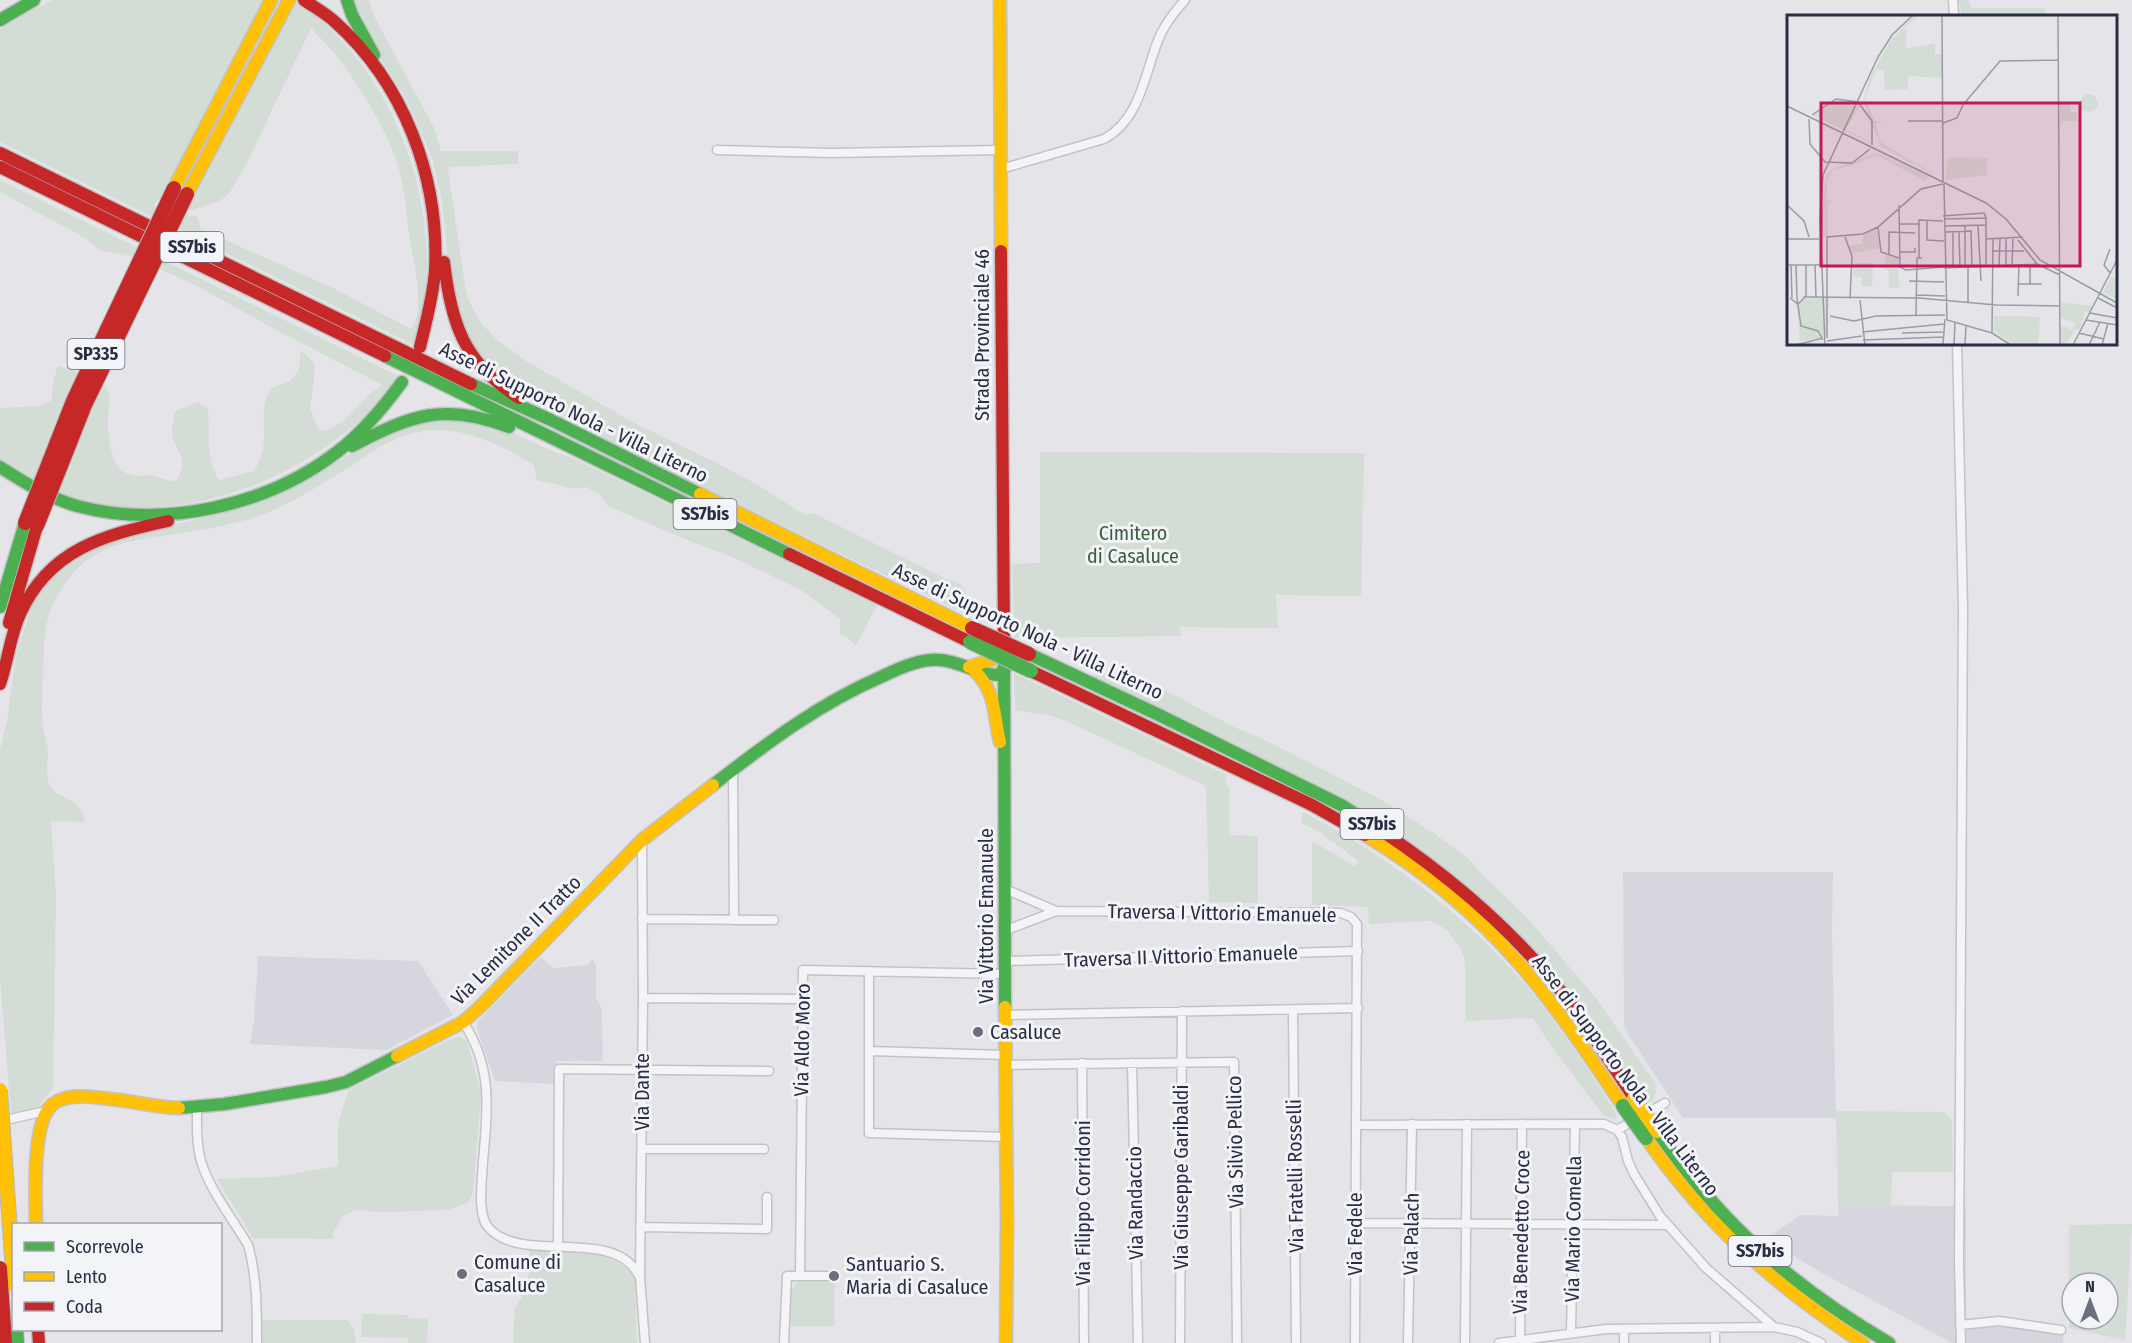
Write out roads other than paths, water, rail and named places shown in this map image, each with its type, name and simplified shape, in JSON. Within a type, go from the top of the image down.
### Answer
[{"type":"main road","name":"SP335","points":[[0,607],[31,524],[181,191],[271,0]]},
{"type":"main road","name":"SP335","points":[[181,191],[271,36],[289,0]]},
{"type":"main road","points":[[304,0],[337,24],[366,56],[400,104],[419,149],[442,243],[452,316],[465,345],[489,376],[508,392],[538,408],[551,420]]},
{"type":"main road","points":[[347,0],[392,90]]},
{"type":"main road","name":"Strada Provinciale 46","points":[[1000,0],[1005,669]]},
{"type":"main road","points":[[0,18],[29,2]]},
{"type":"main road","name":"Asse di Supporto Nola - Villa Literno","points":[[0,153],[509,403],[551,420],[972,628],[1159,715],[1343,806],[1400,842],[1471,896],[1526,951],[1569,1002],[1628,1102]]},
{"type":"main road","name":"Asse di Supporto Nola - Villa Literno","points":[[0,167],[565,445],[1357,828],[1401,856],[1479,922],[1517,961],[1652,1134],[1709,1199],[1772,1262],[1826,1304],[1889,1343]]},
{"type":"main road","points":[[420,346],[435,272],[433,210]]},
{"type":"main road","points":[[327,459],[366,425],[402,382]]},
{"type":"main road","points":[[0,684],[20,614],[36,584],[57,562],[81,546],[99,538],[128,529],[178,519],[198,511],[253,497],[288,482],[327,459],[406,419],[440,413],[474,416],[498,423],[536,440],[565,445]]},
{"type":"main road","points":[[0,467],[31,487],[60,500],[90,509],[137,514],[198,511]]},
{"type":"main road","name":"SP335","points":[[0,662],[31,524]]},
{"type":"main road","points":[[969,667],[993,659],[1000,648],[1005,632]]},
{"type":"main road","name":"Via Lemitone II Tratto","points":[[46,1111],[55,1102],[65,1097],[82,1096],[176,1109],[197,1108],[302,1092],[346,1082],[463,1022],[482,1006],[642,840],[779,734],[817,709],[866,683],[901,668],[931,660],[957,662],[969,667],[992,665],[1005,669]]},
{"type":"main road","points":[[969,667],[985,681],[994,696],[997,733],[1005,750]]},
{"type":"main road","name":"Via Vittorio Emanuele","points":[[1005,669],[1006,1343]]},
{"type":"main road","points":[[0,1090],[12,1257]]},
{"type":"main road","points":[[36,1223],[38,1132],[46,1111]]},
{"type":"main road","name":"Asse di Supporto Nola - Villa Literno","points":[[1652,1134],[1679,1184],[1737,1246],[1799,1300],[1863,1343]]},
{"type":"main road","points":[[0,1268],[5,1343]]},
{"type":"street","points":[[1001,169],[1104,139],[1119,129],[1131,114],[1169,17],[1185,0]]},
{"type":"street","points":[[1953,0],[1954,15]]},
{"type":"street","points":[[717,150],[831,153],[1001,150]]},
{"type":"street","points":[[1957,345],[1962,608],[1959,1251],[1961,1343]]},
{"type":"street","points":[[733,770],[734,920]]},
{"type":"street","name":"Via Dante","points":[[642,840],[640,1277],[645,1343]]},
{"type":"street","name":"Traversa I Vittorio Emanuele","points":[[1005,889],[1056,911]]},
{"type":"street","name":"Traversa I Vittorio Emanuele","points":[[1004,931],[1056,911],[1341,913],[1357,924],[1358,951]]},
{"type":"street","points":[[642,920],[774,920]]},
{"type":"street","name":"Traversa II Vittorio Emanuele","points":[[1004,967],[1358,951]]},
{"type":"street","name":"Via Fedele","points":[[1355,1343],[1358,951]]},
{"type":"street","name":"Via Aldo Moro","points":[[800,1276],[803,970],[869,971],[1004,967]]},
{"type":"street","points":[[869,971],[869,1133],[1007,1137]]},
{"type":"street","points":[[643,998],[802,999]]},
{"type":"street","points":[[1005,1016],[1358,1008]]},
{"type":"street","name":"Via Fratelli Rosselli","points":[[1293,1010],[1296,1343]]},
{"type":"street","name":"Via Giuseppe Garibaldi","points":[[1180,1343],[1182,1011]]},
{"type":"street","points":[[463,1022],[471,1034],[479,1055],[488,1091],[481,1191],[485,1222],[494,1232],[517,1242],[597,1249],[616,1254],[631,1264],[640,1277]]},
{"type":"street","name":"Via Silvio Pellico","points":[[870,1051],[1082,1063],[1234,1062],[1238,1343]]},
{"type":"street","name":"Via Filippo Corridoni","points":[[1082,1063],[1084,1343]]},
{"type":"street","name":"Via Randaccio","points":[[1132,1063],[1138,1343]]},
{"type":"street","points":[[558,1246],[559,1069],[769,1071]]},
{"type":"street","points":[[1617,1130],[1665,1103]]},
{"type":"street","points":[[197,1108],[197,1136],[201,1163],[208,1179],[248,1245],[251,1256],[257,1343]]},
{"type":"street","points":[[10,1119],[46,1111]]},
{"type":"street","name":"Via Palach","points":[[1408,1343],[1412,1223],[1412,1124]]},
{"type":"street","points":[[1465,1343],[1467,1124]]},
{"type":"street","name":"Via Benedetto Croce","points":[[1520,1339],[1522,1124]]},
{"type":"street","name":"Via Mario Comella","points":[[1572,1333],[1575,1124]]},
{"type":"street","points":[[1356,1125],[1604,1124],[1617,1130],[1622,1137],[1628,1161],[1643,1191],[1668,1225],[1706,1268],[1774,1327]]},
{"type":"street","points":[[642,1149],[764,1149]]},
{"type":"street","points":[[640,1227],[767,1229],[767,1197]]},
{"type":"street","points":[[1355,1223],[1668,1225]]},
{"type":"street","points":[[784,1343],[787,1276],[827,1276]]},
{"type":"street","points":[[1960,1325],[1999,1321],[2060,1329]]},
{"type":"street","points":[[1499,1343],[1520,1339],[1547,1340],[1572,1333],[1624,1329],[1774,1327],[1797,1332],[1821,1343]]},
{"type":"street","points":[[1714,1328],[1714,1343]]},
{"type":"street","points":[[1624,1329],[1624,1343]]},
{"type":"street","points":[[0,1340],[39,1338]]},
{"type":"place","name":"Casaluce","points":[[978,1032]]},
{"type":"place","name":"Comune di Casaluce","points":[[462,1274]]},
{"type":"place","name":"Santuario S. Maria di Casaluce","points":[[834,1276]]},
{"type":"park label","name":"Cimitero di Casaluce","points":[[1133,544]]}]
